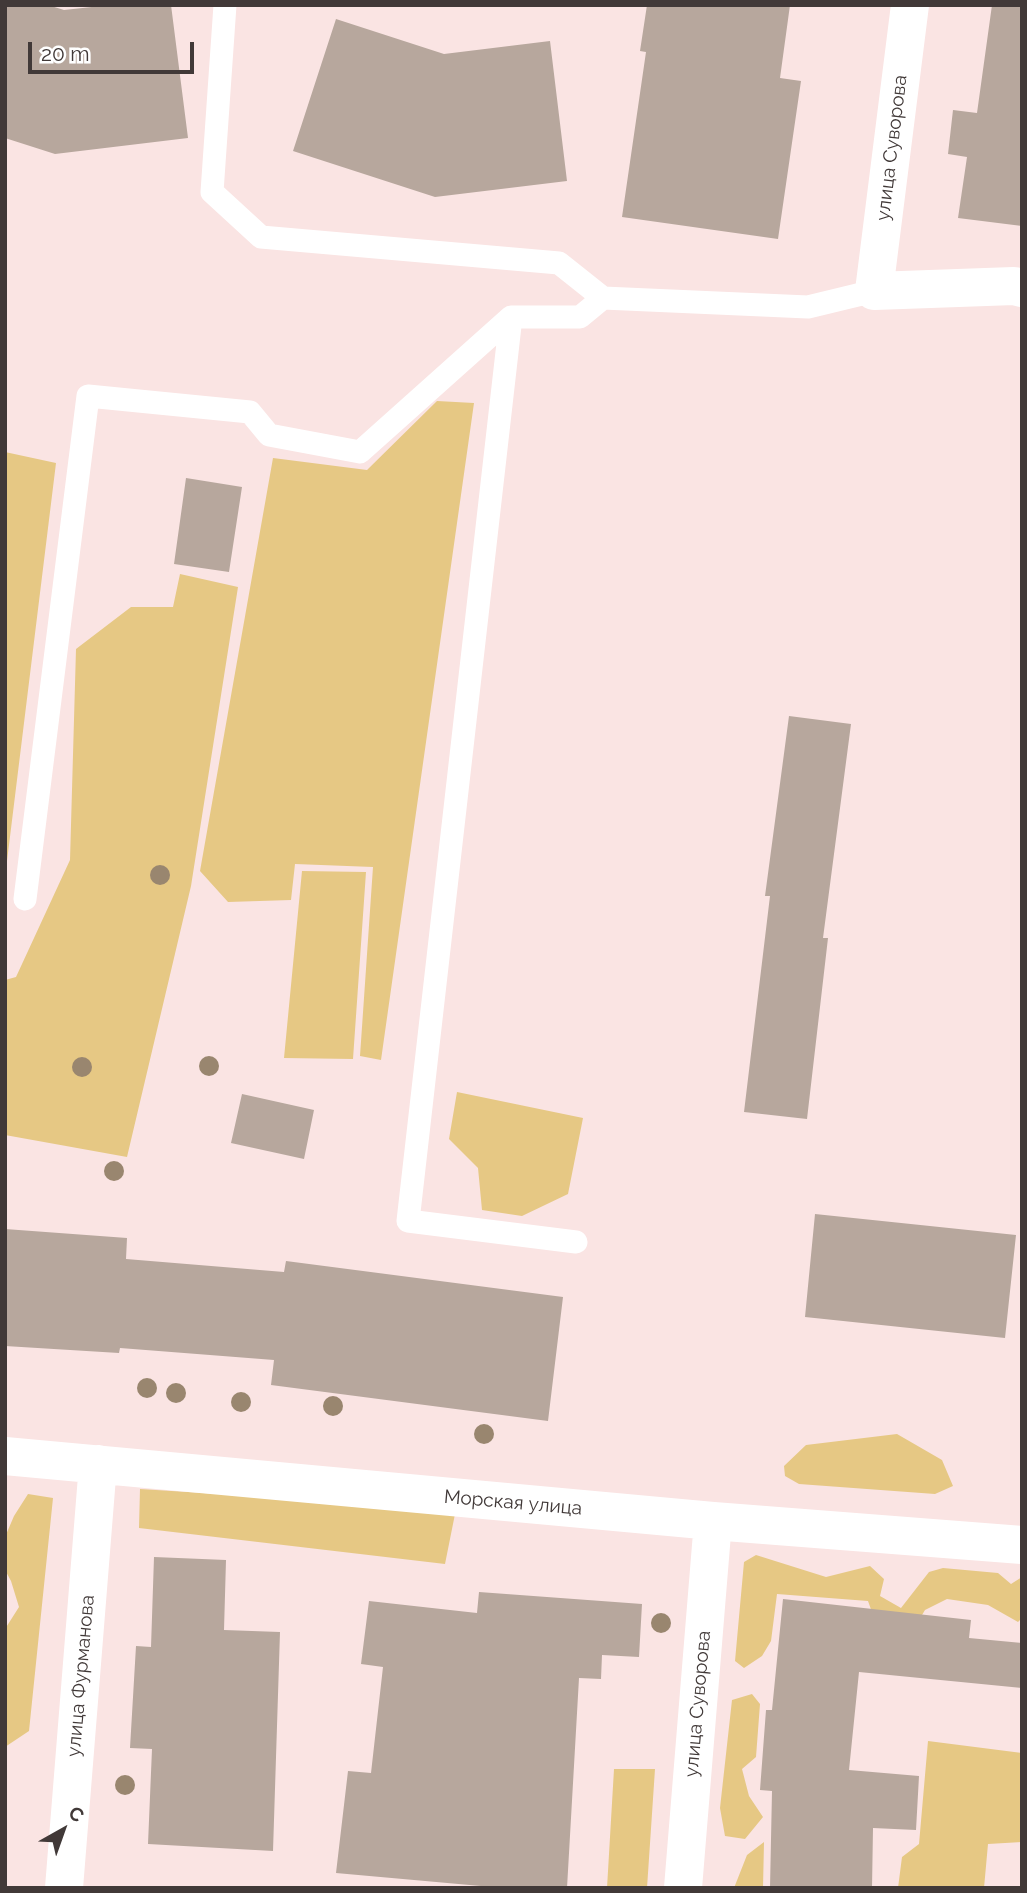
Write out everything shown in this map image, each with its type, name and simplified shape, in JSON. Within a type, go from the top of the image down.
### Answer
[{"type":"street","name":"улица Суворова","points":[[874,291],[910,5]]},
{"type":"street","points":[[874,291],[1014,286],[1022,288]]},
{"type":"street","name":"Морская улица","points":[[5,1456],[713,1521],[1022,1545]]},
{"type":"street","name":"улица Фурманова","points":[[64,1888],[98,1464]]},
{"type":"street","name":"улица Суворова","points":[[682,1888],[713,1521]]},
{"type":"lane","points":[[225,5],[212,192],[261,237],[559,262],[603,298],[808,307],[874,291]]},
{"type":"lane","points":[[25,898],[88,396],[250,412],[269,435],[360,453],[511,317],[580,317],[603,298]]},
{"type":"lane","points":[[511,317],[408,1221],[576,1242]]},
{"type":"shaded area","points":[[437,401],[474,403],[381,1060],[360,1056],[373,867],[295,864],[291,900],[228,902],[200,871],[273,458],[367,470]]},
{"type":"shaded area","points":[[5,452],[56,463],[5,863]]},
{"type":"shaded area","points":[[180,574],[238,587],[191,886],[127,1157],[5,1135],[5,980],[16,977],[70,860],[76,649],[131,607],[173,607]]},
{"type":"shaded area","points":[[302,871],[366,872],[353,1059],[284,1058]]},
{"type":"shaded area","points":[[457,1092],[583,1118],[568,1194],[522,1216],[482,1210],[478,1168],[449,1139]]},
{"type":"shaded area","points":[[897,1434],[942,1460],[953,1486],[935,1494],[799,1484],[785,1476],[784,1466],[806,1445]]},
{"type":"shaded area","points":[[140,1489],[456,1509],[445,1564],[139,1528]]},
{"type":"shaded area","points":[[28,1494],[53,1498],[29,1731],[5,1747],[5,1629],[19,1607],[5,1570],[5,1537]]},
{"type":"shaded area","points":[[756,1555],[826,1577],[870,1566],[884,1579],[880,1596],[901,1608],[929,1572],[943,1568],[998,1573],[1011,1584],[1022,1577],[1022,1618],[1018,1622],[988,1605],[947,1599],[925,1610],[919,1620],[873,1615],[868,1601],[777,1594],[771,1641],[762,1656],[744,1668],[735,1661],[744,1562]]},
{"type":"shaded area","points":[[752,1694],[760,1704],[756,1757],[742,1769],[749,1796],[763,1817],[745,1839],[725,1836],[720,1808],[732,1700]]},
{"type":"shaded area","points":[[928,1741],[1022,1753],[1022,1842],[988,1844],[984,1888],[898,1888],[902,1857],[919,1844]]},
{"type":"shaded area","points":[[614,1769],[655,1769],[647,1888],[607,1888]]},
{"type":"shaded area","points":[[764,1842],[763,1888],[734,1888],[747,1855]]},
{"type":"building","points":[[5,5],[48,5],[64,10],[110,5],[171,5],[188,138],[55,154],[5,138]]},
{"type":"building","points":[[647,5],[790,5],[780,78],[801,81],[778,239],[622,217],[646,52],[640,51]]},
{"type":"building","points":[[992,5],[1022,5],[1022,226],[958,218],[967,157],[948,154],[953,110],[977,113]]},
{"type":"building","points":[[336,19],[444,54],[550,41],[567,181],[435,197],[293,151]]},
{"type":"building","points":[[186,478],[242,487],[229,572],[174,564]]},
{"type":"building","points":[[789,716],[851,724],[823,938],[828,938],[807,1119],[744,1112],[770,896],[765,896]]},
{"type":"building","points":[[242,1094],[314,1110],[304,1159],[231,1143]]},
{"type":"building","points":[[815,1214],[1016,1235],[1005,1338],[805,1317]]},
{"type":"building","points":[[5,1229],[127,1238],[126,1259],[284,1272],[286,1261],[563,1297],[548,1421],[271,1385],[274,1360],[120,1348],[119,1353],[5,1346]]},
{"type":"building","points":[[154,1557],[226,1560],[224,1630],[280,1632],[273,1851],[148,1844],[152,1749],[130,1748],[136,1646],[151,1647]]},
{"type":"building","points":[[479,1592],[642,1604],[639,1657],[602,1655],[601,1679],[579,1678],[567,1888],[503,1888],[336,1873],[348,1771],[371,1773],[383,1667],[361,1664],[369,1601],[477,1613]]},
{"type":"building","points":[[783,1599],[971,1620],[969,1638],[1022,1643],[1022,1688],[859,1672],[849,1770],[919,1776],[916,1830],[873,1828],[872,1888],[770,1888],[772,1791],[760,1790],[766,1710],[772,1710]]}]
